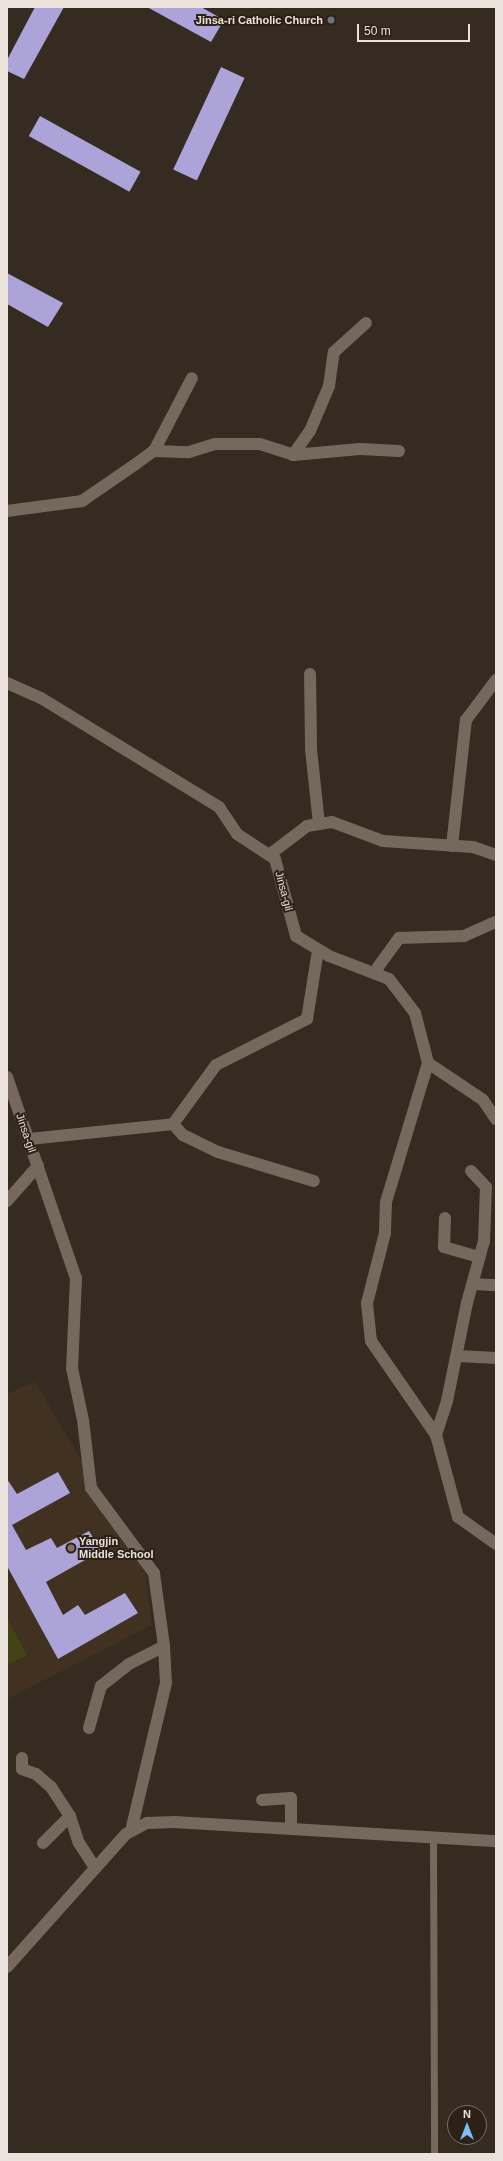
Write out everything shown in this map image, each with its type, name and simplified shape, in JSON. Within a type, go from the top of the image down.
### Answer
[{"type":"street","points":[[293,454],[310,431],[329,386],[334,352],[366,323]]},
{"type":"street","points":[[7,511],[82,500],[154,450],[192,378]]},
{"type":"street","points":[[154,450],[189,452],[216,444],[260,444],[293,454],[360,449],[399,451]]},
{"type":"street","points":[[310,674],[311,749],[319,824]]},
{"type":"street","points":[[452,846],[466,720],[496,680]]},
{"type":"street","name":"Jinsa-gil","points":[[7,683],[41,698],[220,807],[237,834],[275,859],[296,936],[329,956],[389,979],[415,1013],[428,1063]]},
{"type":"street","points":[[269,855],[307,826],[332,822],[383,841],[473,847],[496,855]]},
{"type":"street","points":[[376,974],[378,967],[399,938],[464,936],[496,922]]},
{"type":"street","points":[[29,1139],[173,1124],[216,1065],[307,1019],[318,950]]},
{"type":"street","points":[[496,1119],[483,1100],[428,1063],[386,1202],[385,1233],[367,1305],[371,1341],[436,1435],[458,1517],[496,1544]]},
{"type":"street","name":"Jinsa-gil","points":[[7,1076],[76,1278],[72,1368],[83,1420],[91,1488],[154,1573],[164,1646],[166,1683],[131,1831]]},
{"type":"street","points":[[173,1124],[183,1135],[218,1152],[314,1181]]},
{"type":"street","points":[[7,1201],[38,1166]]},
{"type":"street","points":[[436,1435],[447,1401],[458,1356],[467,1303],[474,1284],[484,1242],[486,1187],[471,1171]]},
{"type":"street","points":[[445,1218],[444,1247],[480,1257]]},
{"type":"street","points":[[474,1284],[496,1285]]},
{"type":"street","points":[[458,1356],[496,1358]]},
{"type":"street","points":[[89,1728],[101,1686],[129,1664],[164,1646]]},
{"type":"street","points":[[22,1758],[22,1769],[36,1774],[50,1787],[70,1816],[79,1844],[96,1868]]},
{"type":"street","points":[[262,1800],[291,1798],[291,1829]]},
{"type":"street","points":[[43,1843],[70,1816]]},
{"type":"street","points":[[7,1967],[126,1834],[147,1823],[174,1822],[496,1841]]},
{"type":"lane","points":[[433,1837],[434,2154]]},
{"type":"shaded area","name":"Yangjin Middle School","points":[[35,1382],[144,1565],[152,1625],[7,1699],[7,1394]]},
{"type":"shaded area","points":[[7,1618],[27,1655],[7,1665]]},
{"type":"building","points":[[35,7],[64,7],[24,79],[7,71],[7,60]]},
{"type":"building","points":[[147,7],[201,7],[224,20],[211,42]]},
{"type":"building","points":[[221,67],[245,78],[197,180],[173,169]]},
{"type":"building","points":[[40,116],[141,172],[129,192],[29,136]]},
{"type":"building","points":[[7,273],[63,303],[48,327],[7,304]]},
{"type":"building","points":[[58,1472],[70,1493],[12,1525],[26,1550],[51,1538],[57,1548],[89,1531],[101,1551],[46,1582],[63,1615],[78,1605],[85,1615],[125,1593],[138,1613],[58,1659],[7,1566],[7,1479],[17,1494]]},
{"type":"place","name":"Jinsa-ri Catholic Church","points":[[331,20]]},
{"type":"place","name":"Yangjin Middle School","points":[[71,1548]]}]
